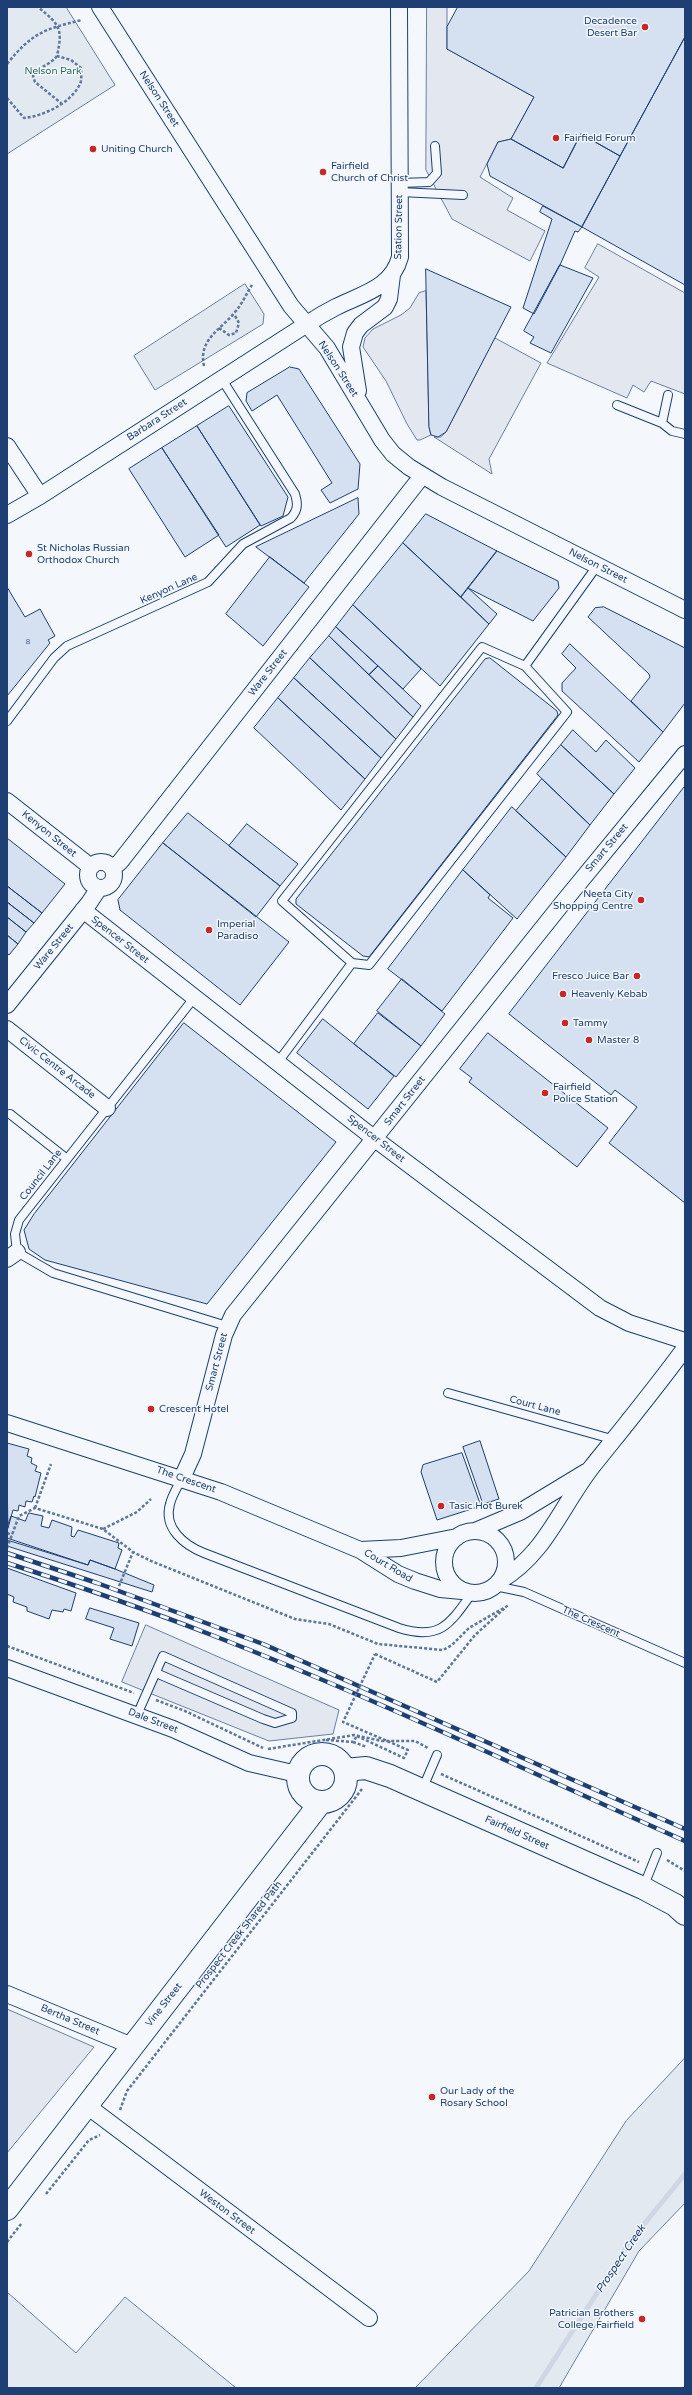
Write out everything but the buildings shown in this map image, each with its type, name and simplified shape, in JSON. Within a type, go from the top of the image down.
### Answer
[{"type":"main road","points":[[319,1753],[335,1757],[345,1770],[345,1785],[341,1792],[328,1801],[321,1802],[308,1798],[303,1793],[299,1788],[297,1774],[305,1760],[319,1753]]},
{"type":"main road","name":"Fairfield Street","points":[[345,1770],[366,1768],[390,1776],[643,1888],[674,1905],[685,1914]]},
{"type":"main road","name":"Vine Street","points":[[16,2213],[86,2105],[321,1802]]},
{"type":"street","name":"Nelson Street","points":[[100,7],[288,300],[326,348],[361,403],[382,440],[393,454],[422,476],[685,610]]},
{"type":"street","name":"Station Street","points":[[307,324],[335,307],[375,290],[392,274],[400,257],[399,7]]},
{"type":"street","points":[[361,403],[351,347],[355,333],[361,324],[385,307],[389,299],[392,274]]},
{"type":"street","name":"Barbara Street","points":[[7,515],[40,496],[307,324]]},
{"type":"street","points":[[7,446],[40,496]]},
{"type":"street","name":"Ware Street","points":[[113,868],[120,862],[422,476]]},
{"type":"street","name":"Smart Street","points":[[182,1478],[194,1450],[227,1326],[248,1294],[375,1139],[564,900],[685,754]]},
{"type":"street","name":"Kenyon Street","points":[[7,800],[91,867]]},
{"type":"street","points":[[104,862],[113,868],[115,874],[113,882],[107,887],[99,888],[93,886],[88,878],[91,867],[95,863],[104,862]]},
{"type":"street","name":"Ware Street","points":[[7,1005],[99,888]]},
{"type":"street","name":"Spencer Street","points":[[83,910],[375,1139],[600,1308],[629,1323],[685,1340]]},
{"type":"street","name":"Civic Centre Arcade","points":[[7,1029],[107,1108]]},
{"type":"street","points":[[591,1469],[525,1509],[475,1531],[457,1537],[446,1552],[444,1560],[449,1578],[467,1592],[488,1590],[515,1572],[537,1550],[591,1469],[685,1348]]},
{"type":"street","name":"The Crescent","points":[[7,1423],[182,1478],[221,1492],[360,1550]]},
{"type":"street","points":[[475,1531],[493,1537],[504,1552],[505,1571],[498,1583]]},
{"type":"street","name":"Court Road","points":[[360,1550],[401,1548],[457,1537]]},
{"type":"street","name":"Court Road","points":[[360,1550],[398,1574],[415,1582],[467,1592]]},
{"type":"street","name":"Dale Street","points":[[7,1668],[173,1728],[249,1763],[297,1774]]},
{"type":"street","name":"Bertha Street","points":[[7,1994],[132,2046]]},
{"type":"street","name":"Weston Street","points":[[86,2105],[369,2318]]},
{"type":"lane","points":[[400,187],[429,182],[437,173],[435,146]]},
{"type":"lane","points":[[400,187],[461,195]]},
{"type":"lane","name":"Kenyon Lane","points":[[7,721],[54,658],[67,646],[208,582],[243,544],[291,518],[295,513],[297,507],[295,494],[221,378]]},
{"type":"lane","points":[[662,423],[668,395]]},
{"type":"lane","points":[[617,405],[662,423],[672,432],[685,434]]},
{"type":"lane","points":[[525,666],[597,566]]},
{"type":"lane","points":[[482,647],[525,666],[567,712],[369,965],[352,963],[282,901],[482,647]]},
{"type":"lane","points":[[278,1062],[352,963]]},
{"type":"lane","name":"Council Lane","points":[[194,998],[19,1220],[15,1234],[12,1256],[53,1273],[227,1326]]},
{"type":"lane","points":[[10,1114],[67,1159]]},
{"type":"lane","name":"Court Lane","points":[[448,1394],[615,1440]]},
{"type":"lane","points":[[182,1478],[170,1503],[170,1521],[180,1539],[189,1546],[204,1553],[409,1631],[430,1633],[446,1626],[467,1592]]},
{"type":"lane","name":"The Crescent","points":[[498,1583],[524,1592],[685,1663]]},
{"type":"lane","points":[[137,1715],[163,1656],[292,1713],[292,1718],[275,1723],[156,1673]]},
{"type":"lane","points":[[422,1791],[438,1755]]},
{"type":"lane","points":[[643,1888],[657,1854]]},
{"type":"path","points":[[38,7],[58,26],[61,36],[57,56],[50,65],[37,70],[33,76],[35,82],[61,103]]},
{"type":"path","points":[[7,64],[22,46],[48,28],[82,20]]},
{"type":"path","points":[[7,98],[24,118],[36,117],[72,96],[81,82],[81,68],[71,60],[57,56]]},
{"type":"path","points":[[204,366],[202,357],[204,346],[219,328],[234,314],[252,285]]},
{"type":"path","points":[[219,328],[229,335],[236,333],[240,323],[234,314]]},
{"type":"path","points":[[35,1508],[51,1464]]},
{"type":"path","points":[[103,1528],[136,1512],[151,1499]]},
{"type":"path","points":[[7,1548],[19,1516],[35,1508],[103,1528],[133,1552],[295,1619],[329,1624],[378,1644],[443,1650],[452,1645],[468,1628],[509,1605]]},
{"type":"path","points":[[7,1533],[12,1535]]},
{"type":"path","points":[[119,1586],[133,1552]]},
{"type":"path","points":[[321,1740],[353,1742],[357,1736],[404,1758],[408,1750],[344,1722],[375,1654],[437,1682],[476,1635],[515,1600]]},
{"type":"path","points":[[431,1770],[651,1868]]},
{"type":"path","name":"Prospect Creek Shared Path","points":[[120,2110],[127,2091],[140,2073],[363,1788],[369,1790]]},
{"type":"path","points":[[657,1854],[685,1872]]},
{"type":"path","points":[[45,2195],[89,2140],[101,2135]]},
{"type":"path","points":[[7,2242],[16,2213]]},
{"type":"green space","name":"Nelson Park","points":[[7,7],[66,7],[115,85],[7,154]]},
{"type":"green space","points":[[245,284],[264,314],[263,324],[155,390],[134,356]]},
{"type":"green space","points":[[685,2058],[685,2203],[639,2251],[559,2388],[415,2388],[529,2271],[626,2121]]},
{"type":"green space","points":[[7,2292],[76,2353],[125,2297],[236,2388],[7,2388]]},
{"type":"shaded area","points":[[427,7],[447,7],[447,49],[534,97],[511,139],[498,142],[480,177],[513,198],[507,210],[545,231],[530,261],[452,219],[426,170]]},
{"type":"shaded area","points":[[598,244],[685,293],[685,394],[651,381],[644,392],[633,385],[627,398],[547,363],[599,277],[585,268]]},
{"type":"shaded area","points":[[426,291],[429,427],[431,435],[417,440],[407,424],[386,381],[363,347],[365,338],[373,329],[401,315],[410,308],[419,293]]},
{"type":"shaded area","points":[[495,338],[541,363],[489,459],[492,474],[434,437],[441,437],[446,432]]},
{"type":"shaded area","points":[[146,1625],[339,1710],[333,1734],[269,1741],[122,1682]]},
{"type":"shaded area","points":[[7,2009],[94,2047],[7,2153]]},
{"type":"waterway","name":"Prospect Creek","points":[[536,2388],[631,2240],[685,2174]]},
{"type":"railway","points":[[7,1553],[97,1583],[263,1644],[685,1829]]},
{"type":"railway","points":[[7,1563],[134,1606],[269,1658],[389,1708],[685,1841]]},
{"type":"place","name":"Decadence Desert Bar","points":[[645,27]]},
{"type":"place","name":"Fairfield Forum","points":[[556,138]]},
{"type":"place","name":"Uniting Church","points":[[93,149]]},
{"type":"place","name":"Fairfield Church of Christ","points":[[323,172]]},
{"type":"place","name":"St Nicholas Russian Orthodox Church","points":[[29,554]]},
{"type":"place","name":"Neeta City Shopping Centre","points":[[641,900]]},
{"type":"place","name":"Imperial Paradiso","points":[[209,930]]},
{"type":"place","name":"Fresco Juice Bar","points":[[637,976]]},
{"type":"place","name":"Heavenly Kebab","points":[[563,994]]},
{"type":"place","name":"Tammy","points":[[565,1023]]},
{"type":"place","name":"Master 8","points":[[589,1040]]},
{"type":"place","name":"Fairfield Police Station","points":[[545,1093]]},
{"type":"place","name":"Crescent Hotel","points":[[151,1409]]},
{"type":"place","name":"Tasic Hot Burek","points":[[441,1506]]},
{"type":"place","name":"Our Lady of the Rosary School","points":[[432,2097]]},
{"type":"place","name":"Patrician Brothers College Fairfield","points":[[642,2319]]}]
